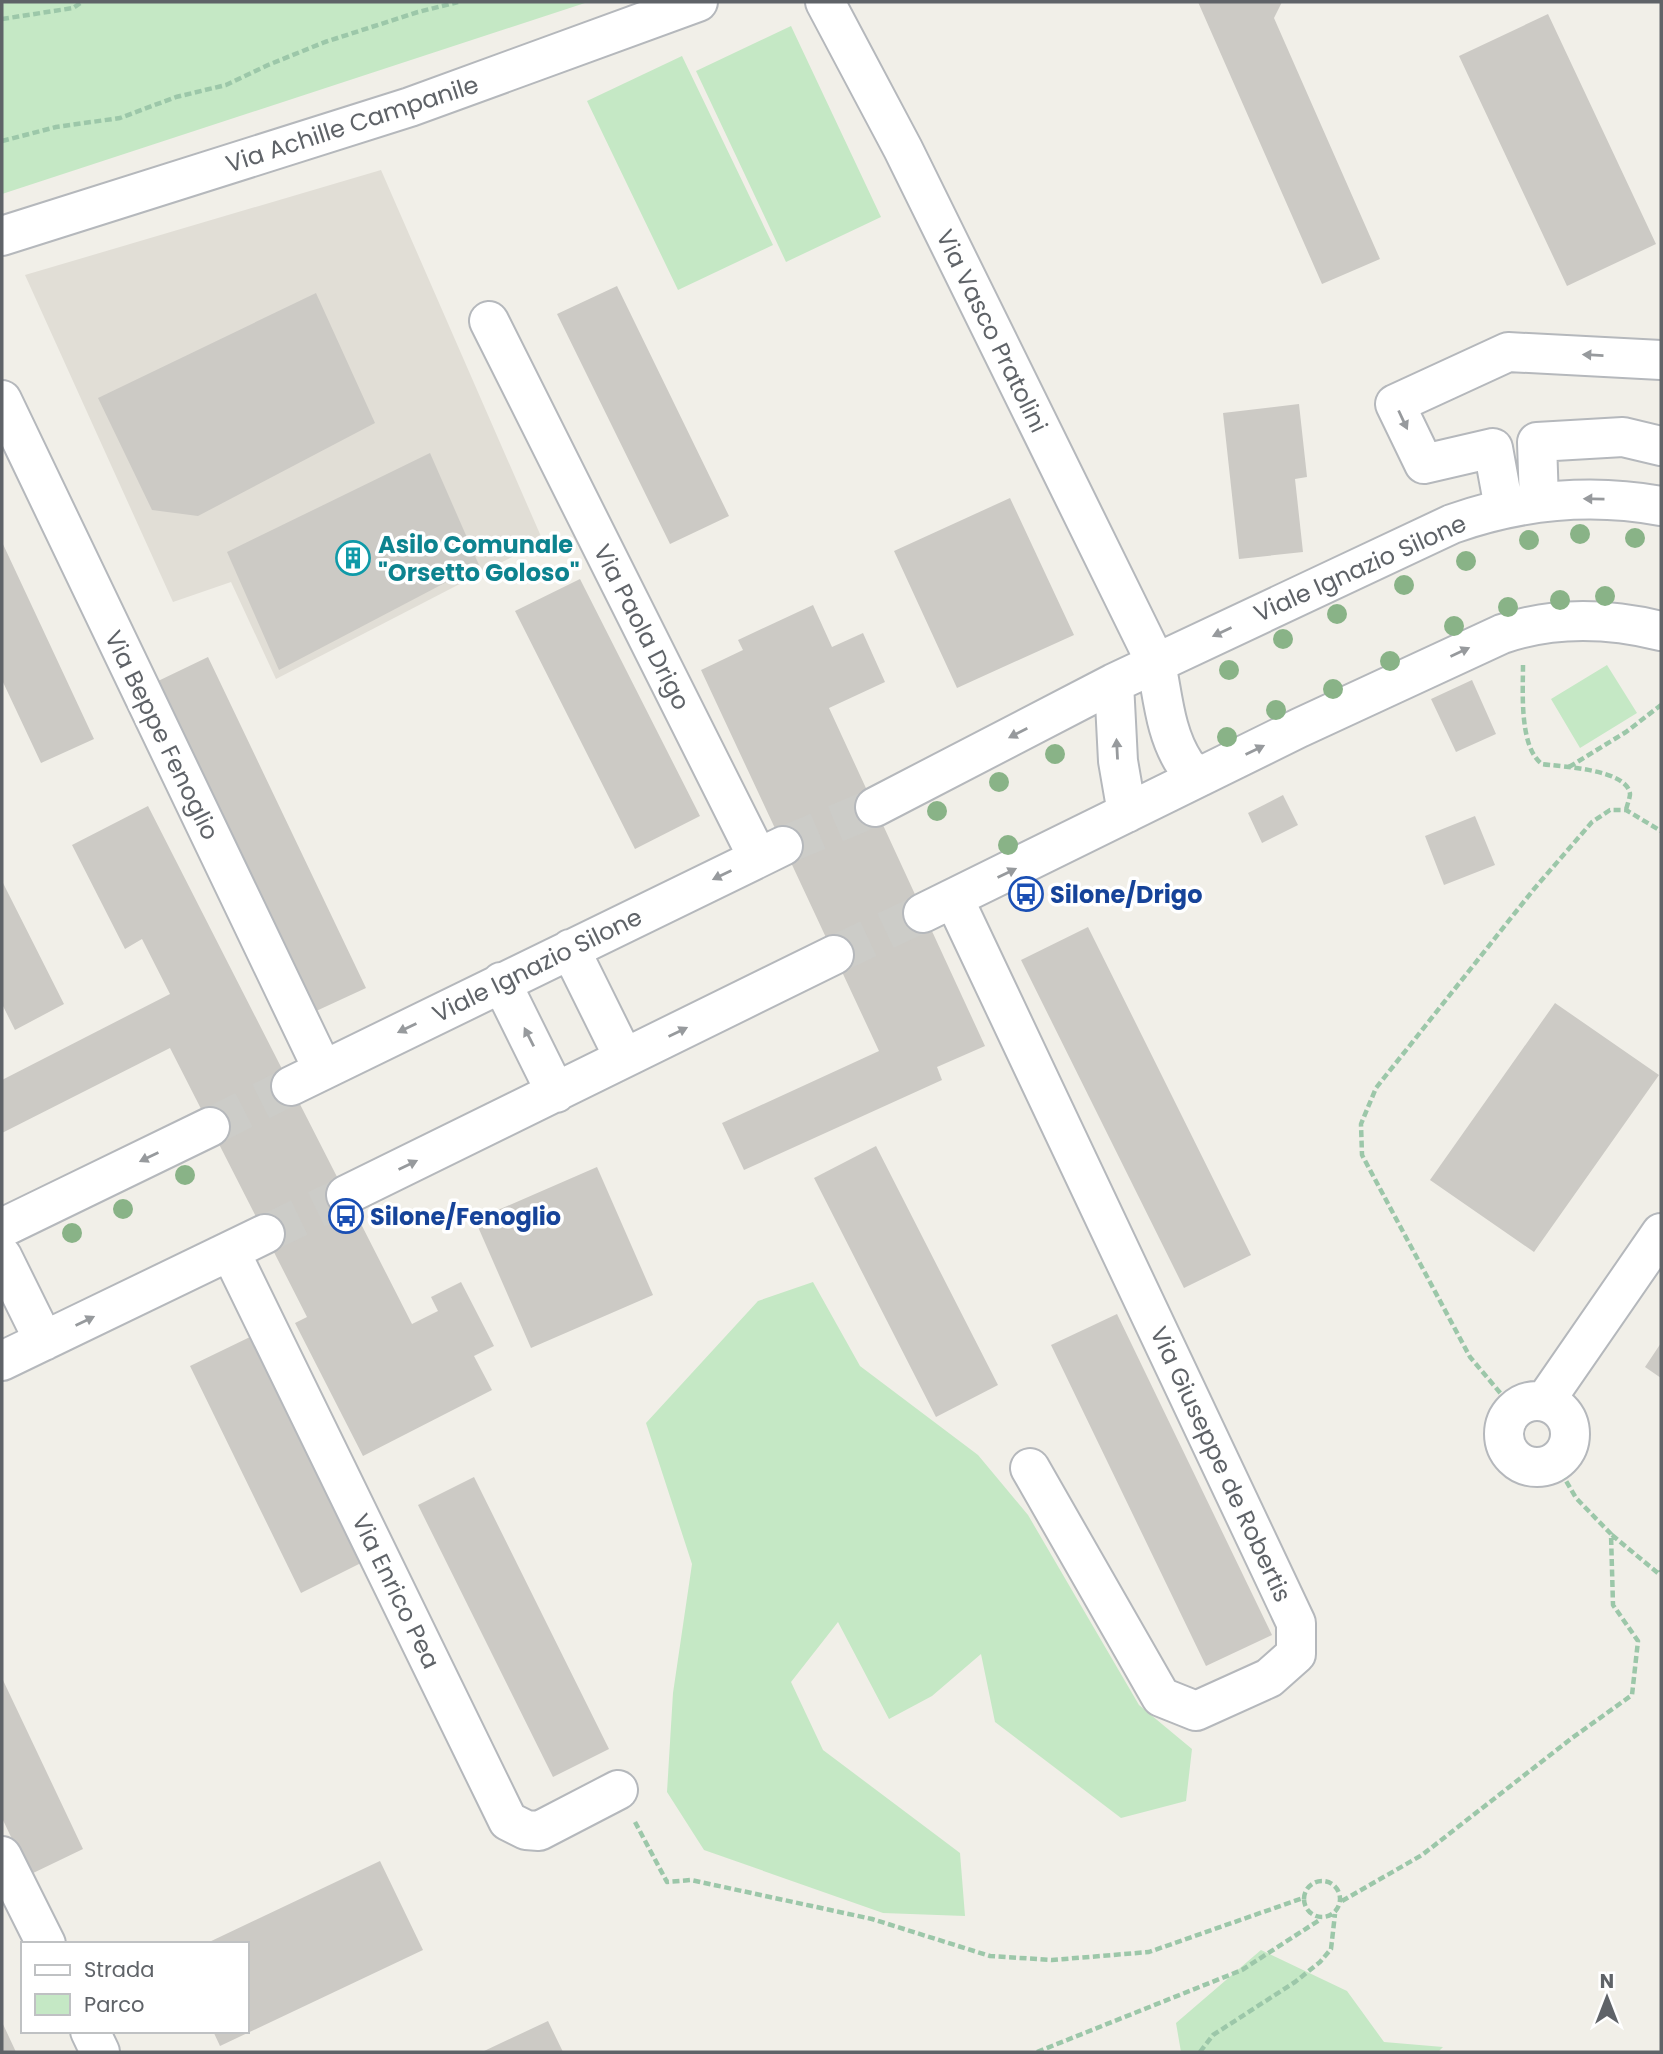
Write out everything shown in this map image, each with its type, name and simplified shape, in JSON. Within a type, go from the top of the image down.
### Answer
[{"type":"street","name":"Via Achille Campanile","points":[[2,236],[410,107],[698,2]]},
{"type":"street","name":"Via Vasco Pratolini","points":[[825,2],[909,161],[1156,663],[1171,734],[1186,766],[1202,776]]},
{"type":"street","name":"Via Paola Drigo","points":[[489,321],[771,852]]},
{"type":"street","points":[[1521,505],[1493,448],[1424,464],[1395,404],[1508,352],[1661,360]]},
{"type":"street","name":"Via Beppe Fenoglio","points":[[2,400],[307,1078]]},
{"type":"street","points":[[1521,505],[1537,442],[1623,437],[1661,446]]},
{"type":"street","name":"Viale Ignazio Silone","points":[[875,807],[1114,683],[1429,533],[1469,518],[1521,505],[1589,498],[1661,506]]},
{"type":"street","points":[[1114,683],[1118,761],[1128,813],[1477,644],[1521,627],[1575,620],[1627,624],[1661,631]]},
{"type":"street","name":"Via Giuseppe de Robertis","points":[[1030,1468],[1161,1697],[1196,1711],[1269,1678],[1296,1654],[1296,1623],[938,906],[1128,813]]},
{"type":"street","name":"Viale Ignazio Silone","points":[[307,1078],[771,852]]},
{"type":"street","points":[[570,949],[624,1058]]},
{"type":"street","points":[[346,1195],[834,955]]},
{"type":"street","points":[[501,982],[556,1093]]},
{"type":"street","points":[[2,1228],[210,1127]]},
{"type":"street","points":[[1530,1405],[1557,1406],[1570,1428],[1569,1441],[1564,1452],[1555,1462],[1543,1466],[1520,1462],[1511,1454],[1505,1443],[1507,1419],[1530,1405],[1661,1233]]},
{"type":"street","points":[[2,1362],[265,1234]]},
{"type":"street","name":"Via Enrico Pea","points":[[230,1251],[508,1821],[526,1830],[539,1830],[618,1790]]},
{"type":"street","points":[[2,1256],[44,1340]]},
{"type":"street","points":[[2,1856],[45,1942]]},
{"type":"street","points":[[91,2033],[100,2052]]},
{"type":"path","points":[[2,19],[73,8],[82,2]]},
{"type":"path","points":[[2,141],[56,127],[120,118],[176,97],[226,85],[325,42],[458,2]]},
{"type":"path","points":[[1521,627],[1523,702],[1529,749],[1534,758],[1542,764],[1615,775],[1625,782],[1630,794],[1626,810]]},
{"type":"path","points":[[1568,768],[1626,732],[1661,705]]},
{"type":"path","points":[[1530,1405],[1470,1357],[1362,1156],[1362,1124],[1376,1088],[1534,889],[1592,822],[1610,810],[1626,810],[1661,831]]},
{"type":"path","points":[[1555,1462],[1576,1497],[1611,1534],[1660,1574],[1661,1571]]},
{"type":"path","points":[[1200,2052],[1213,2035],[1295,1982],[1320,1962],[1331,1949],[1335,1914],[1342,1901],[1422,1855],[1572,1738],[1632,1695],[1638,1641],[1613,1605],[1611,1534]]},
{"type":"path","points":[[618,1790],[667,1882],[691,1880],[872,1919],[990,1956],[1052,1960],[1149,1952],[1303,1898],[1310,1885],[1324,1880],[1337,1887],[1342,1901]]},
{"type":"path","points":[[1303,1898],[1308,1912],[1321,1919]]},
{"type":"path","points":[[1037,2052],[1242,1970],[1321,1919],[1335,1914]]},
{"type":"shaded area","points":[[381,170],[543,541],[276,679],[231,582],[173,602],[25,275]]},
{"type":"green space","points":[[2,2],[588,2],[2,194]]},
{"type":"green space","points":[[791,26],[881,217],[786,262],[696,71]]},
{"type":"green space","points":[[682,56],[773,245],[678,290],[587,101]]},
{"type":"green space","points":[[1607,665],[1637,713],[1580,748],[1551,699]]},
{"type":"green space","points":[[813,1282],[860,1366],[978,1455],[1028,1515],[1139,1705],[1192,1749],[1186,1801],[1121,1818],[995,1722],[981,1654],[932,1696],[889,1719],[838,1622],[791,1682],[823,1750],[960,1853],[965,1916],[883,1913],[704,1850],[667,1792],[673,1693],[692,1564],[646,1423],[758,1301]]},
{"type":"green space","points":[[1261,1950],[1347,1991],[1384,2042],[1443,2047],[1438,2052],[1181,2052],[1176,2023]]},
{"type":"building","points":[[1198,2],[1282,2],[1274,18],[1380,259],[1322,284]]},
{"type":"building","points":[[1548,14],[1656,244],[1567,286],[1459,56]]},
{"type":"building","points":[[617,286],[729,516],[670,544],[557,314]]},
{"type":"building","points":[[316,293],[375,423],[198,516],[152,510],[98,398]]},
{"type":"building","points":[[1299,404],[1307,477],[1295,479],[1303,552],[1239,559],[1223,413]]},
{"type":"building","name":"Asilo Comunale \"Orsetto Goloso\"","points":[[430,453],[479,565],[279,670],[227,552]]},
{"type":"building","points":[[1010,498],[1074,635],[957,688],[894,551]]},
{"type":"building","points":[[2,542],[94,739],[41,763],[2,680]]},
{"type":"building","points":[[580,579],[700,816],[635,849],[515,611]]},
{"type":"building","points":[[813,605],[832,647],[863,633],[885,682],[829,708],[985,1046],[937,1067],[942,1080],[744,1170],[722,1123],[879,1051],[701,670],[743,650],[738,640]]},
{"type":"building","points":[[208,657],[366,988],[314,1012],[156,682]]},
{"type":"building","points":[[1472,680],[1496,734],[1456,752],[1431,699]]},
{"type":"building","points":[[1283,795],[1298,825],[1262,843],[1248,813]]},
{"type":"building","points":[[148,806],[412,1324],[438,1311],[431,1297],[461,1282],[494,1346],[474,1356],[492,1390],[363,1456],[295,1323],[307,1317],[170,1048],[2,1133],[2,1080],[170,994],[142,939],[125,949],[72,845]]},
{"type":"building","points":[[1475,816],[1495,865],[1444,885],[1425,836]]},
{"type":"building","points":[[2,881],[64,1004],[15,1030],[2,1004]]},
{"type":"building","points":[[1088,927],[1251,1255],[1184,1288],[1021,960]]},
{"type":"building","points":[[1555,1003],[1659,1075],[1534,1252],[1430,1180]]},
{"type":"building","points":[[876,1146],[998,1385],[936,1417],[814,1178]]},
{"type":"building","points":[[597,1167],[653,1295],[531,1348],[475,1220]]},
{"type":"building","points":[[1117,1314],[1272,1635],[1206,1666],[1051,1345]]},
{"type":"building","points":[[250,1337],[361,1563],[301,1593],[190,1366]]},
{"type":"building","points":[[1661,1343],[1661,1378],[1645,1367]]},
{"type":"building","points":[[474,1477],[609,1749],[553,1777],[418,1505]]},
{"type":"building","points":[[2,1678],[83,1849],[29,1875],[2,1818]]},
{"type":"building","points":[[380,1861],[423,1950],[248,2033],[248,1942],[209,1942]]},
{"type":"building","points":[[548,2021],[563,2052],[482,2052]]},
{"type":"building","points":[[2,2022],[16,2052],[2,2052]]},
{"type":"building","points":[[214,2033],[247,2033],[220,2046]]},
{"type":"tunnel","points":[[783,846],[875,807]]},
{"type":"tunnel","points":[[834,955],[923,913]]},
{"type":"tunnel","points":[[210,1127],[291,1086]]},
{"type":"tunnel","points":[[265,1234],[346,1195]]},
{"type":"place","name":"Asilo Comunale \"Orsetto Goloso\"","points":[[353,558]]},
{"type":"place","name":"Silone/Drigo","points":[[1026,894]]},
{"type":"place","name":"Silone/Fenoglio","points":[[346,1216]]}]
